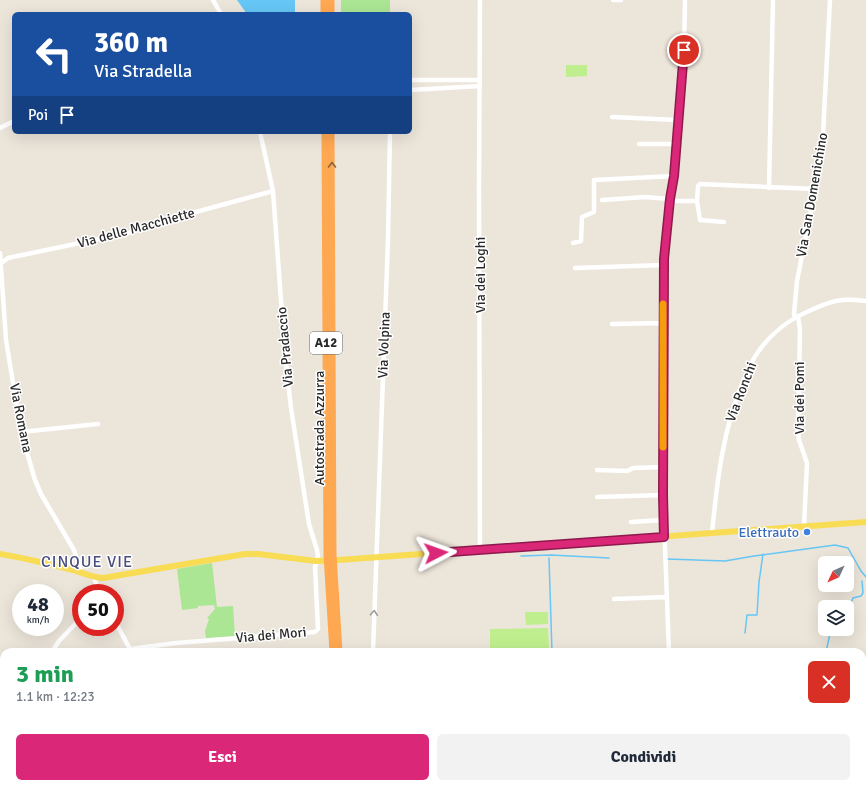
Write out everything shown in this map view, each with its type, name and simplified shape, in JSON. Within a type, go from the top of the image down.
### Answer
[{"type":"highway","points":[[324,0],[324,12]]},
{"type":"highway","points":[[331,0],[331,12]]},
{"type":"highway","name":"Autostrada Azzurra","points":[[325,134],[330,554]]},
{"type":"highway","name":"Autostrada Azzurra","points":[[332,134],[330,565],[333,648]]},
{"type":"highway","name":"Autostrada Azzurra","points":[[330,565],[339,648]]},
{"type":"main road","points":[[0,554],[33,560],[81,572],[94,577],[113,578],[245,554],[258,554],[316,561],[866,522]]},
{"type":"street","points":[[213,0],[220,12]]},
{"type":"street","name":"Via dei Loghi","points":[[480,0],[480,550]]},
{"type":"street","points":[[612,0],[621,0]]},
{"type":"street","points":[[669,648],[663,496],[664,266],[670,200],[674,176],[684,50],[685,0]]},
{"type":"street","points":[[769,188],[773,0]]},
{"type":"street","name":"Via San Domenichino","points":[[796,317],[794,314],[797,281],[822,146],[830,0]]},
{"type":"street","points":[[412,80],[480,80]]},
{"type":"street","points":[[412,90],[480,86]]},
{"type":"street","points":[[612,117],[678,120]]},
{"type":"street","points":[[0,128],[12,122]]},
{"type":"street","name":"Via Pradaccio","points":[[260,134],[273,191],[285,355],[291,408],[309,524],[317,550],[316,561]]},
{"type":"street","name":"Via Volpina","points":[[373,648],[388,239],[390,134]]},
{"type":"street","points":[[639,144],[676,144]]},
{"type":"street","points":[[573,243],[581,242],[582,217],[594,212],[594,180],[674,176]]},
{"type":"street","points":[[724,222],[700,220],[697,202],[698,186],[700,184],[815,189]]},
{"type":"street","name":"Via delle Macchiette","points":[[1,264],[8,258],[128,233],[159,222],[273,191]]},
{"type":"street","points":[[602,200],[645,197],[697,202]]},
{"type":"street","name":"Via Romana","points":[[0,253],[6,340],[21,432],[33,474],[41,494],[74,550],[81,572]]},
{"type":"street","points":[[575,268],[664,266]]},
{"type":"street","name":"Via Ronchi","points":[[712,533],[716,485],[730,416],[737,396],[757,352],[782,327],[796,317],[830,302],[842,300],[866,301]]},
{"type":"street","name":"Via dei Pomi","points":[[796,317],[800,330],[798,432],[799,440],[807,463],[804,527]]},
{"type":"street","points":[[612,324],[663,323]]},
{"type":"street","points":[[21,432],[98,424]]},
{"type":"street","points":[[597,470],[627,471],[633,468],[663,467]]},
{"type":"street","points":[[598,497],[663,496]]},
{"type":"street","points":[[636,502],[636,498],[663,496]]},
{"type":"street","points":[[631,522],[664,520]]},
{"type":"street","name":"Via dei Mori","points":[[148,648],[176,643],[315,632],[318,629],[316,561]]},
{"type":"street","points":[[94,577],[96,584]]},
{"type":"street","points":[[614,599],[667,597]]},
{"type":"street","points":[[55,648],[72,627]]},
{"type":"street","points":[[123,636],[129,648]]},
{"type":"green space","points":[[341,0],[390,0],[390,12],[341,12]]},
{"type":"green space","points":[[566,65],[587,65],[587,76],[566,77]]},
{"type":"green space","points":[[212,563],[217,607],[233,606],[235,636],[206,638],[205,631],[209,619],[207,618],[215,609],[214,605],[198,606],[198,608],[182,610],[177,569]]},
{"type":"green space","points":[[525,612],[548,612],[548,624],[526,625]]},
{"type":"green space","points":[[548,628],[549,648],[490,648],[490,629]]},
{"type":"water","points":[[237,0],[295,0],[295,12],[246,12]]},
{"type":"waterway","points":[[667,559],[725,561],[835,545],[848,548],[866,577]]},
{"type":"waterway","points":[[745,633],[747,615],[757,615],[759,582],[763,554]]},
{"type":"waterway","points":[[521,556],[551,555],[609,558]]},
{"type":"waterway","points":[[549,558],[552,648]]},
{"type":"waterway","points":[[852,600],[853,598],[861,596],[863,593],[862,581]]},
{"type":"waterway","points":[[827,648],[829,636]]},
{"type":"slow traffic","points":[[663,304],[663,447]]},
{"type":"place","name":"Elettrauto","points":[[807,532]]},
{"type":"district","name":"CINQUE VIE","points":[[87,562]]},
{"type":"route","points":[[436,553],[664,537],[664,259],[670,199],[674,176],[679,95],[684,50]]}]
